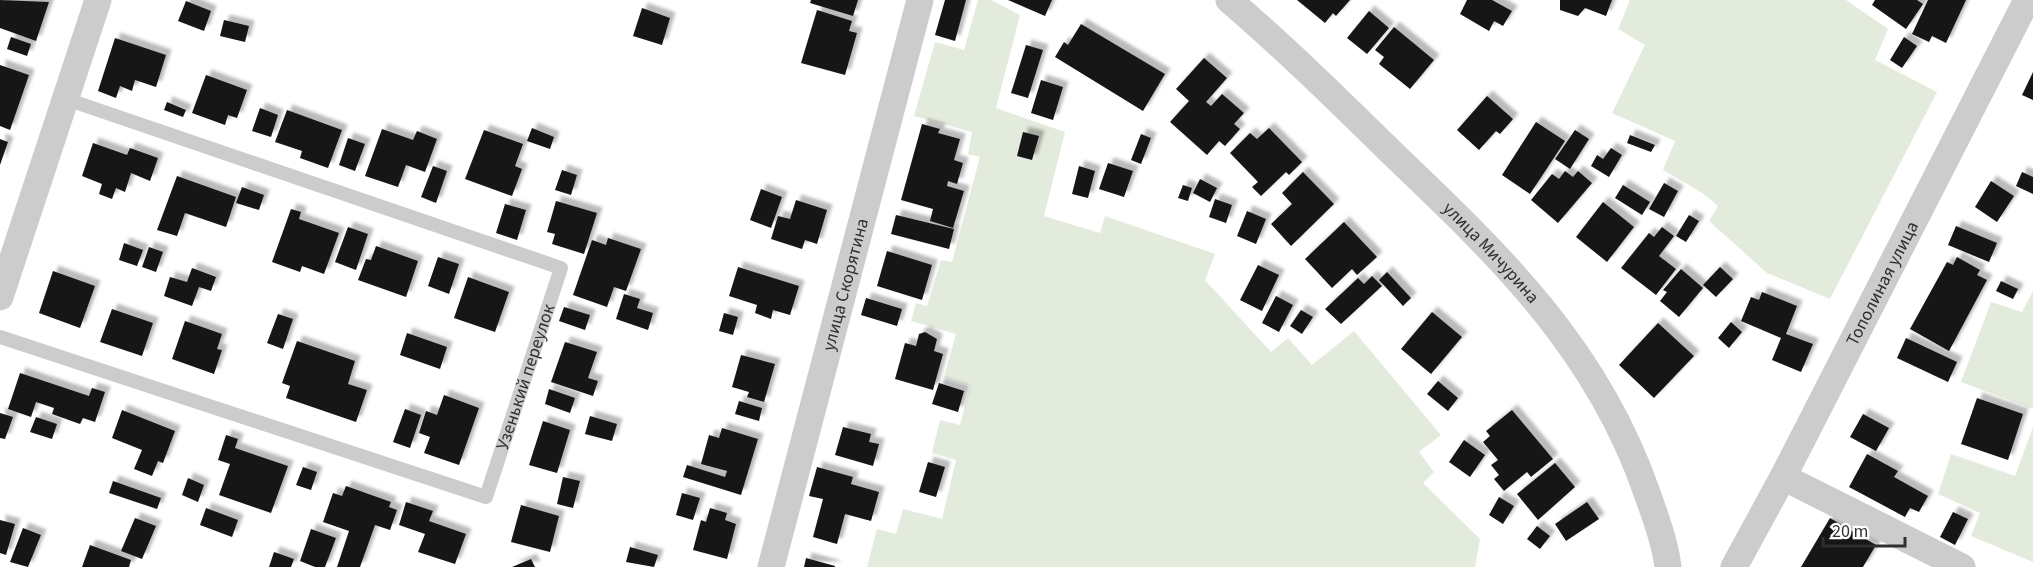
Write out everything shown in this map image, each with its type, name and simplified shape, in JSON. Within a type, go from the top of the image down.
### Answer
[{"type":"street","points":[[0,297],[98,0]]},
{"type":"street","name":"улица Скорятина","points":[[771,567],[920,0]]},
{"type":"street","name":"улица Мичурина","points":[[1229,0],[1335,97],[1489,246],[1536,298],[1578,355],[1617,421],[1638,467],[1668,567]]},
{"type":"street","name":"Тополиная улица","points":[[1734,567],[1783,477],[2027,0]]},
{"type":"street","points":[[1783,477],[1962,567]]},
{"type":"lane","name":"Узенький переулок","points":[[0,338],[486,497],[561,268],[66,99]]},
{"type":"shaded area","points":[[978,0],[991,0],[1020,15],[996,108],[1065,132],[1044,216],[1100,233],[1105,216],[1215,254],[1205,280],[1271,352],[1288,338],[1312,365],[1354,331],[1441,435],[1419,452],[1434,472],[1423,483],[1480,539],[1475,567],[867,567],[877,529],[896,534],[903,509],[942,519],[956,460],[932,453],[940,420],[960,425],[970,386],[944,377],[956,334],[911,321],[916,303],[927,306],[941,260],[952,262],[980,157],[968,154],[972,132],[914,116],[935,42],[964,50]]},
{"type":"shaded area","points":[[1630,0],[1846,0],[1888,29],[1875,60],[1937,92],[1830,299],[1767,273],[1709,221],[1718,206],[1701,192],[1663,170],[1675,141],[1612,113],[1645,45],[1618,29]]},
{"type":"shaded area","points":[[2033,291],[2033,409],[1961,382],[1991,302],[2022,312]]},
{"type":"shaded area","points":[[2033,427],[2033,562],[1971,536],[1980,513],[1938,494],[1951,454],[2015,476]]},
{"type":"building","points":[[0,0],[49,2],[36,41],[0,28]]},
{"type":"building","points":[[811,0],[858,0],[853,16],[810,3]]},
{"type":"building","points":[[945,0],[966,0],[955,41],[935,35]]},
{"type":"building","points":[[1008,0],[1052,0],[1045,16]]},
{"type":"building","points":[[1297,0],[1350,0],[1336,16],[1333,13],[1325,23]]},
{"type":"building","points":[[1467,0],[1492,0],[1512,11],[1503,26],[1494,21],[1489,31],[1460,14]]},
{"type":"building","points":[[1560,0],[1612,0],[1606,16],[1585,8],[1578,16],[1560,10]]},
{"type":"building","points":[[1875,0],[1917,0],[1923,4],[1906,29],[1872,5]]},
{"type":"building","points":[[1928,0],[1966,0],[1946,43],[1932,36],[1929,42],[1912,34]]},
{"type":"building","points":[[186,1],[211,11],[204,31],[178,21]]},
{"type":"building","points":[[642,8],[670,18],[662,45],[633,36]]},
{"type":"building","points":[[817,10],[852,21],[849,31],[857,33],[845,75],[801,63]]},
{"type":"building","points":[[1369,11],[1389,28],[1367,54],[1347,38]]},
{"type":"building","points":[[224,20],[249,26],[245,42],[220,36]]},
{"type":"building","points":[[1081,24],[1165,74],[1143,111],[1055,57],[1064,42],[1068,45]]},
{"type":"building","points":[[1394,27],[1434,60],[1410,89],[1379,64],[1384,57],[1375,50]]},
{"type":"building","points":[[11,37],[31,44],[27,56],[7,49]]},
{"type":"building","points":[[1904,37],[1917,46],[1902,68],[1890,60]]},
{"type":"building","points":[[115,38],[166,55],[156,87],[135,80],[132,91],[120,86],[116,98],[98,91]]},
{"type":"building","points":[[1026,45],[1043,50],[1028,98],[1011,93]]},
{"type":"building","points":[[1204,58],[1227,78],[1206,102],[1211,106],[1222,94],[1244,113],[1234,124],[1240,129],[1225,146],[1219,141],[1207,155],[1170,122],[1189,101],[1176,89]]},
{"type":"building","points":[[0,65],[29,75],[10,130],[0,126]]},
{"type":"building","points":[[2033,72],[2033,100],[2022,95]]},
{"type":"building","points":[[206,75],[247,90],[237,118],[228,115],[225,125],[192,113]]},
{"type":"building","points":[[1041,80],[1063,87],[1053,120],[1031,113]]},
{"type":"building","points":[[1487,96],[1513,119],[1500,134],[1496,131],[1479,150],[1457,130]]},
{"type":"building","points":[[167,102],[186,110],[183,117],[164,110]]},
{"type":"building","points":[[260,108],[278,115],[271,137],[252,131]]},
{"type":"building","points":[[287,110],[342,130],[328,168],[300,158],[302,151],[275,142]]},
{"type":"building","points":[[1536,122],[1565,141],[1530,194],[1502,175]]},
{"type":"building","points":[[922,124],[940,129],[938,133],[960,139],[954,160],[963,163],[957,184],[948,181],[947,186],[964,191],[953,228],[930,221],[933,209],[901,200]]},
{"type":"building","points":[[532,128],[554,137],[550,149],[527,141]]},
{"type":"building","points":[[1269,128],[1302,162],[1289,175],[1286,172],[1261,196],[1252,187],[1258,182],[1230,153],[1250,133],[1257,139]]},
{"type":"building","points":[[382,129],[413,140],[417,131],[437,139],[425,172],[406,165],[398,187],[365,176]]},
{"type":"building","points":[[484,130],[523,144],[515,166],[522,169],[512,196],[465,179]]},
{"type":"building","points":[[1575,130],[1589,139],[1570,169],[1555,159]]},
{"type":"building","points":[[1023,132],[1039,136],[1032,160],[1017,156]]},
{"type":"building","points":[[1141,134],[1151,138],[1141,164],[1131,160]]},
{"type":"building","points":[[1630,135],[1655,145],[1651,152],[1627,143]]},
{"type":"building","points":[[348,138],[365,144],[355,171],[339,165]]},
{"type":"building","points":[[0,139],[8,142],[0,165]]},
{"type":"building","points":[[93,143],[127,155],[130,148],[158,158],[150,181],[131,173],[125,192],[116,188],[112,199],[99,194],[102,184],[82,176]]},
{"type":"building","points":[[1611,148],[1622,155],[1609,177],[1591,166],[1597,155],[1603,159]]},
{"type":"building","points":[[1108,163],[1133,171],[1124,197],[1099,189]]},
{"type":"building","points":[[433,166],[447,171],[436,203],[421,197]]},
{"type":"building","points":[[1079,166],[1095,171],[1088,198],[1072,194]]},
{"type":"building","points":[[562,170],[577,175],[571,195],[555,190]]},
{"type":"building","points":[[1565,171],[1573,177],[1578,171],[1592,183],[1558,223],[1531,200],[1552,174],[1559,179]]},
{"type":"building","points":[[1303,172],[1334,204],[1291,246],[1271,224],[1292,204],[1282,193]]},
{"type":"building","points":[[2022,172],[2033,177],[2033,194],[2016,186]]},
{"type":"building","points":[[177,176],[236,197],[226,227],[185,213],[177,236],[157,230]]},
{"type":"building","points":[[1200,179],[1217,188],[1210,202],[1193,193]]},
{"type":"building","points":[[1991,181],[2014,196],[1997,222],[1975,207]]},
{"type":"building","points":[[1664,183],[1678,191],[1664,217],[1649,209]]},
{"type":"building","points":[[1183,185],[1192,188],[1188,201],[1178,198]]},
{"type":"building","points":[[1623,185],[1650,202],[1642,215],[1615,198]]},
{"type":"building","points":[[242,187],[264,195],[259,210],[236,203]]},
{"type":"building","points":[[761,189],[782,197],[771,228],[750,220]]},
{"type":"building","points":[[1215,199],[1232,205],[1226,223],[1209,217]]},
{"type":"building","points":[[796,200],[827,210],[817,244],[805,240],[802,249],[771,239],[778,216],[790,219]]},
{"type":"building","points":[[556,201],[597,213],[584,254],[552,244],[555,234],[547,232]]},
{"type":"building","points":[[1603,202],[1634,227],[1607,262],[1576,237]]},
{"type":"building","points":[[505,204],[526,210],[517,240],[496,233]]},
{"type":"building","points":[[291,209],[301,212],[299,219],[339,233],[324,274],[302,266],[300,272],[272,262]]},
{"type":"building","points":[[1247,211],[1266,219],[1256,244],[1237,236]]},
{"type":"building","points":[[896,215],[954,229],[949,249],[891,234]]},
{"type":"building","points":[[1689,215],[1699,221],[1686,242],[1676,236]]},
{"type":"building","points":[[1344,222],[1377,257],[1357,275],[1352,269],[1332,288],[1305,259]]},
{"type":"building","points":[[1956,226],[1997,243],[1989,262],[1948,245]]},
{"type":"building","points":[[348,227],[368,234],[356,270],[335,262]]},
{"type":"building","points":[[1662,227],[1674,236],[1659,256],[1676,269],[1656,295],[1621,268],[1649,233],[1654,237]]},
{"type":"building","points":[[608,238],[641,249],[626,291],[614,287],[607,307],[573,295],[592,240],[606,245]]},
{"type":"building","points":[[124,243],[143,250],[137,266],[119,260]]},
{"type":"building","points":[[376,246],[418,261],[406,297],[358,280],[366,259],[371,260]]},
{"type":"building","points":[[149,247],[163,252],[156,272],[142,267]]},
{"type":"building","points":[[887,251],[932,265],[922,300],[877,286]]},
{"type":"building","points":[[438,257],[459,264],[449,294],[428,286]]},
{"type":"building","points":[[1957,257],[1980,270],[1977,275],[1987,280],[1949,351],[1910,329],[1947,262],[1953,265]]},
{"type":"building","points":[[1258,265],[1279,275],[1262,311],[1240,300]]},
{"type":"building","points":[[738,267],[799,286],[790,315],[773,310],[771,319],[755,313],[757,305],[729,296]]},
{"type":"building","points":[[1720,267],[1733,279],[1716,297],[1703,285]]},
{"type":"building","points":[[192,268],[216,277],[211,291],[199,287],[192,306],[164,296],[170,277],[187,282]]},
{"type":"building","points":[[1681,269],[1703,288],[1679,317],[1660,301],[1667,292],[1663,290]]},
{"type":"building","points":[[53,271],[95,286],[80,328],[39,313]]},
{"type":"building","points":[[1387,272],[1411,298],[1403,306],[1379,280]]},
{"type":"building","points":[[1372,276],[1382,286],[1341,324],[1325,309],[1358,278],[1364,284]]},
{"type":"building","points":[[468,277],[509,292],[495,332],[454,318]]},
{"type":"building","points":[[2001,281],[2018,289],[2013,299],[1996,291]]},
{"type":"building","points":[[1762,292],[1797,306],[1786,334],[1813,344],[1801,372],[1772,360],[1781,338],[1741,321],[1751,297],[1759,300]]},
{"type":"building","points":[[624,294],[640,299],[637,308],[653,313],[648,330],[616,319]]},
{"type":"building","points":[[1276,296],[1293,305],[1279,332],[1262,323]]},
{"type":"building","points":[[866,298],[902,309],[897,326],[861,315]]},
{"type":"building","points":[[564,307],[590,315],[585,330],[559,321]]},
{"type":"building","points":[[112,309],[153,323],[142,356],[100,342]]},
{"type":"building","points":[[1301,310],[1313,317],[1302,334],[1290,326]]},
{"type":"building","points":[[1432,312],[1462,337],[1431,374],[1401,349]]},
{"type":"building","points":[[724,313],[738,317],[733,335],[719,331]]},
{"type":"building","points":[[278,314],[293,319],[283,349],[267,343]]},
{"type":"building","points":[[185,321],[222,334],[217,349],[222,350],[214,374],[172,359]]},
{"type":"building","points":[[1731,322],[1742,332],[1729,348],[1718,338]]},
{"type":"building","points":[[1658,323],[1694,356],[1654,398],[1619,365]]},
{"type":"building","points":[[925,332],[937,339],[934,351],[943,354],[933,390],[895,379],[905,343],[916,346],[919,334]]},
{"type":"building","points":[[407,333],[447,347],[440,369],[400,355]]},
{"type":"building","points":[[1906,338],[1957,362],[1948,382],[1897,358]]},
{"type":"building","points":[[297,341],[355,361],[348,384],[367,390],[356,422],[286,398],[290,386],[282,383]]},
{"type":"building","points":[[565,342],[597,352],[588,378],[598,381],[593,396],[551,382]]},
{"type":"building","points":[[741,355],[775,364],[764,402],[747,397],[749,392],[732,387]]},
{"type":"building","points":[[20,373],[89,396],[92,388],[105,392],[95,422],[83,418],[80,424],[52,414],[54,408],[36,402],[31,417],[8,409]]},
{"type":"building","points":[[1438,381],[1458,398],[1448,411],[1427,394]]},
{"type":"building","points":[[939,383],[964,391],[958,412],[932,404]]},
{"type":"building","points":[[549,389],[575,398],[570,413],[545,404]]},
{"type":"building","points":[[444,395],[479,408],[459,465],[424,453],[430,437],[419,433],[426,411],[437,415]]},
{"type":"building","points":[[1977,398],[2023,414],[2008,460],[1961,444]]},
{"type":"building","points":[[739,401],[762,408],[759,421],[735,414]]},
{"type":"building","points":[[405,409],[421,415],[410,448],[393,442]]},
{"type":"building","points":[[122,410],[175,431],[163,463],[158,461],[152,476],[134,469],[142,450],[112,438]]},
{"type":"building","points":[[1512,410],[1553,459],[1531,477],[1527,472],[1504,491],[1494,479],[1499,475],[1491,465],[1498,460],[1483,442],[1490,436],[1486,431]]},
{"type":"building","points":[[0,413],[13,417],[5,439],[0,438]]},
{"type":"building","points":[[1863,414],[1889,428],[1876,451],[1850,437]]},
{"type":"building","points":[[590,416],[617,424],[612,441],[585,434]]},
{"type":"building","points":[[36,417],[57,424],[52,439],[30,432]]},
{"type":"building","points":[[543,421],[570,430],[557,473],[529,465]]},
{"type":"building","points":[[843,427],[871,434],[869,442],[879,444],[873,466],[835,455]]},
{"type":"building","points":[[722,428],[758,439],[741,495],[683,477],[687,465],[725,477],[727,471],[701,464],[709,435],[719,438]]},
{"type":"building","points":[[226,435],[238,439],[235,448],[288,466],[271,513],[219,495],[230,464],[218,460]]},
{"type":"building","points":[[1464,440],[1485,455],[1470,477],[1449,462]]},
{"type":"building","points":[[1867,454],[1898,471],[1894,477],[1928,496],[1919,512],[1910,508],[1905,517],[1849,487]]},
{"type":"building","points":[[928,462],[945,467],[936,497],[919,492]]},
{"type":"building","points":[[1555,463],[1575,487],[1538,520],[1517,494]]},
{"type":"building","points":[[303,467],[317,472],[311,490],[296,485]]},
{"type":"building","points":[[817,467],[853,477],[851,484],[879,492],[871,521],[845,514],[837,544],[813,537],[823,499],[809,496]]},
{"type":"building","points":[[563,477],[580,481],[573,508],[557,504]]},
{"type":"building","points":[[188,478],[204,485],[198,502],[182,495]]},
{"type":"building","points":[[113,481],[161,498],[157,509],[109,493]]},
{"type":"building","points":[[346,486],[391,502],[389,507],[397,510],[390,530],[375,525],[360,567],[337,567],[349,531],[323,522],[333,493],[342,496]]},
{"type":"building","points":[[682,493],[700,498],[693,520],[676,515]]},
{"type":"building","points":[[1499,497],[1514,506],[1503,524],[1489,515]]},
{"type":"building","points":[[406,502],[433,511],[429,521],[466,534],[455,564],[418,552],[425,534],[399,525]]},
{"type":"building","points":[[1587,502],[1599,519],[1566,541],[1555,524]]},
{"type":"building","points":[[521,505],[559,516],[550,552],[511,542]]},
{"type":"building","points":[[206,508],[238,520],[232,537],[200,525]]},
{"type":"building","points":[[710,508],[727,513],[725,520],[736,524],[727,559],[693,550],[701,520],[706,522]]},
{"type":"building","points":[[1953,512],[1968,519],[1955,545],[1940,537]]},
{"type":"building","points":[[135,518],[156,526],[142,559],[121,551]]},
{"type":"building","points":[[1830,518],[1876,545],[1863,567],[1801,567]]},
{"type":"building","points":[[0,520],[15,524],[6,555],[0,553]]},
{"type":"building","points":[[1537,526],[1550,536],[1540,549],[1527,539]]},
{"type":"building","points":[[23,528],[41,535],[28,567],[10,562]]},
{"type":"building","points":[[311,529],[336,538],[325,567],[315,567],[300,561]]},
{"type":"building","points":[[90,545],[131,560],[129,567],[82,567]]},
{"type":"building","points":[[630,547],[658,555],[654,567],[626,562]]},
{"type":"building","points":[[274,552],[294,559],[291,567],[269,567]]},
{"type":"building","points":[[806,558],[835,566],[835,567],[804,567]]},
{"type":"building","points":[[531,559],[535,567],[512,567]]}]
